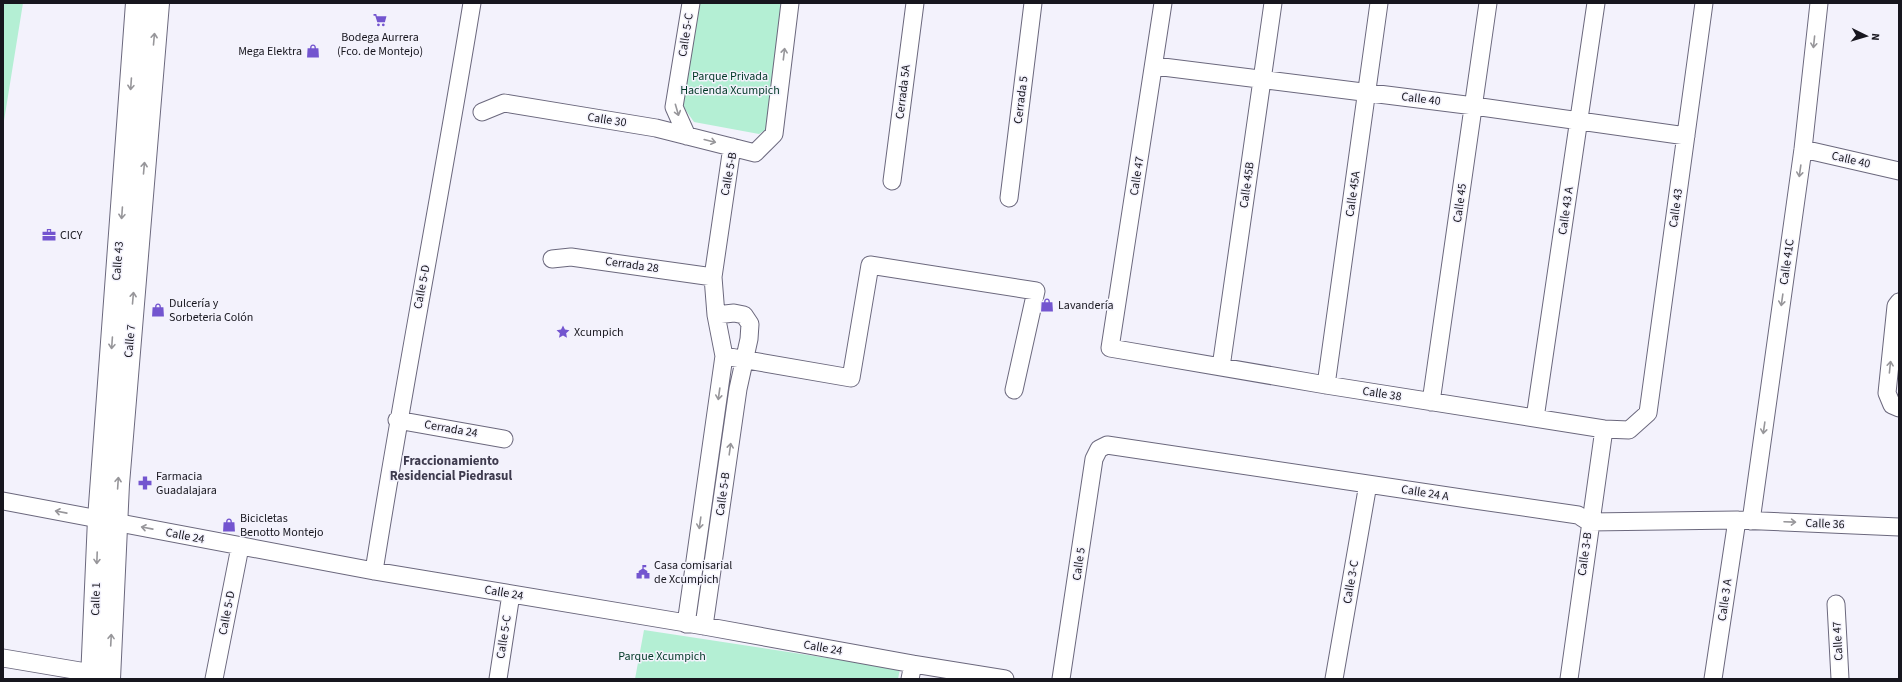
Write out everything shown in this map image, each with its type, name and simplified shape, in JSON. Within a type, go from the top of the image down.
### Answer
[{"type":"main road","name":"Calle 43","points":[[108,521],[137,3]]},
{"type":"main road","name":"Calle 7","points":[[108,521],[158,3]]},
{"type":"main road","name":"Calle 1","points":[[98,677],[108,521]]},
{"type":"street","name":"Calle 5-D","points":[[374,571],[398,420],[449,144],[472,3]]},
{"type":"street","name":"Calle 5-C","points":[[687,136],[674,107],[691,3]]},
{"type":"street","name":"Calle 5-B","points":[[686,624],[724,356],[716,315],[712,277],[732,147],[755,153],[774,134],[790,3]]},
{"type":"street","name":"Cerrada 5A","points":[[892,180],[915,3]]},
{"type":"street","name":"Cerrada 5","points":[[1009,198],[1033,3]]},
{"type":"street","name":"Calle 47","points":[[1110,348],[1155,66],[1163,3]]},
{"type":"street","name":"Calle 45B","points":[[1221,367],[1273,3]]},
{"type":"street","name":"Calle 45A","points":[[1326,385],[1379,3]]},
{"type":"street","name":"Calle 45","points":[[1432,402],[1488,3]]},
{"type":"street","name":"Calle 43 A","points":[[1535,418],[1596,3]]},
{"type":"street","name":"Calle 43","points":[[1648,413],[1704,3]]},
{"type":"street","name":"Calle 41C","points":[[1744,521],[1803,149],[1819,3]]},
{"type":"street","name":"Calle 40","points":[[1155,66],[1474,106],[1686,136]]},
{"type":"street","name":"Calle 30","points":[[482,112],[504,103],[656,128],[732,147]]},
{"type":"street","name":"Calle 40","points":[[1803,149],[1899,171]]},
{"type":"street","name":"Cerrada 28","points":[[552,259],[571,257],[712,277]]},
{"type":"street","points":[[724,356],[851,378],[870,265],[1036,291],[1014,390]]},
{"type":"street","points":[[1895,407],[1887,394],[1896,306],[1899,302]]},
{"type":"street","name":"Calle 5-B","points":[[704,626],[738,389],[749,339],[750,324],[744,316],[734,313],[716,315]]},
{"type":"street","name":"Calle 38","points":[[1110,348],[1326,385],[1604,429],[1629,430],[1648,413]]},
{"type":"street","name":"Cerrada 24","points":[[398,420],[504,439]]},
{"type":"street","name":"Calle 3-B","points":[[1569,679],[1589,522],[1604,429]]},
{"type":"street","name":"Calle 24 A","points":[[1099,449],[1108,445],[1440,496],[1578,515],[1589,522],[1744,521]]},
{"type":"street","name":"Calle 5","points":[[1062,679],[1094,459],[1099,449]]},
{"type":"street","name":"Calle 3-C","points":[[1334,679],[1368,484]]},
{"type":"street","name":"Calle 24","points":[[3,501],[240,547],[374,571],[704,626],[911,672],[1005,679]]},
{"type":"street","name":"Calle 36","points":[[1744,521],[1899,527]]},
{"type":"street","name":"Calle 3 A","points":[[1713,679],[1744,521]]},
{"type":"street","name":"Calle 5-D","points":[[214,679],[240,547]]},
{"type":"street","name":"Calle 5-C","points":[[498,679],[511,594]]},
{"type":"street","name":"Calle 47","points":[[1836,604],[1840,679]]},
{"type":"street","points":[[3,658],[98,677]]},
{"type":"green space","points":[[3,3],[23,3],[3,127]]},
{"type":"green space","name":"Parque Privada Hacienda Xcumpich","points":[[699,3],[783,3],[770,127],[759,134],[694,122],[682,105]]},
{"type":"green space","name":"Parque Xcumpich","points":[[644,630],[900,669],[898,679],[635,679]]},
{"type":"place","name":"Bodega Aurrera (Fco. de Montejo)","points":[[380,20]]},
{"type":"place","name":"Mega Elektra","points":[[313,51]]},
{"type":"place","name":"CICY","points":[[49,235]]},
{"type":"place","name":"Lavandería","points":[[1047,305]]},
{"type":"place","name":"Dulcería y Sorbeteria Colón","points":[[158,310]]},
{"type":"place","name":"Xcumpich","points":[[563,332]]},
{"type":"place","name":"Farmacia Guadalajara","points":[[145,483]]},
{"type":"place","name":"Bicicletas Benotto Montejo","points":[[229,525]]},
{"type":"place","name":"Casa comisarial de Xcumpich","points":[[643,572]]},
{"type":"district","name":"Fraccionamiento Residencial Piedrasul","points":[[451,468]]}]
